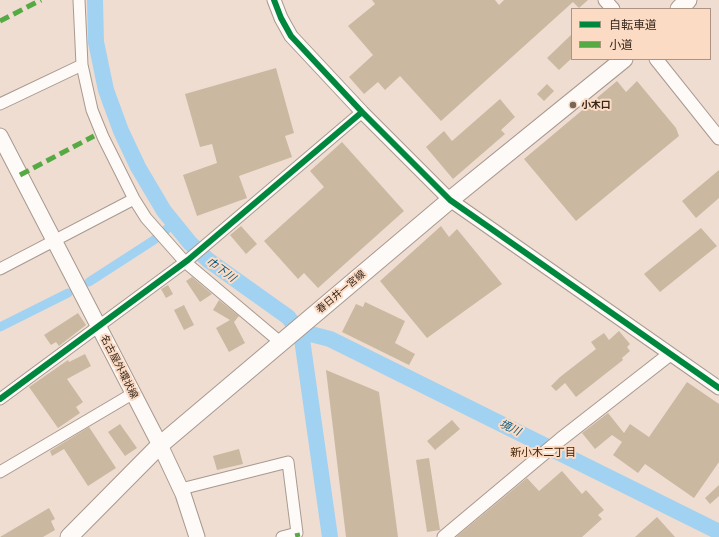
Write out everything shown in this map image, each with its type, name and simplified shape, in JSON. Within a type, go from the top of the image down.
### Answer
[{"type":"main road","points":[[680,8],[688,0]]},
{"type":"main road","name":"春日井一宮線","points":[[70,537],[160,445],[282,340],[450,200],[623,60]]},
{"type":"main road","name":"名古屋外環状線","points":[[0,136],[132,394],[160,445],[181,489],[197,537]]},
{"type":"street","points":[[79,0],[82,65],[92,110],[103,137],[134,199],[146,218],[186,261],[282,340]]},
{"type":"street","points":[[274,0],[281,18],[291,36],[362,112],[450,200],[719,388]]},
{"type":"street","points":[[605,0],[612,8]]},
{"type":"street","points":[[657,60],[719,138]]},
{"type":"street","points":[[0,104],[82,65]]},
{"type":"street","points":[[0,399],[186,261],[362,112]]},
{"type":"street","points":[[0,269],[134,199]]},
{"type":"street","points":[[444,537],[561,439],[670,354]]},
{"type":"street","points":[[0,472],[132,394]]},
{"type":"street","points":[[181,489],[288,462],[297,533],[282,537]]},
{"type":"building","points":[[372,0],[495,0],[499,5],[504,0],[588,0],[579,8],[573,2],[441,121],[400,76],[385,90],[378,82],[364,94],[349,77],[373,55],[348,26],[375,4]]},
{"type":"building","points":[[571,35],[571,59],[559,70],[547,58]]},
{"type":"building","points":[[276,68],[294,133],[285,136],[292,157],[239,176],[247,198],[197,216],[183,175],[217,163],[212,144],[200,147],[185,94]]},
{"type":"building","points":[[617,81],[626,92],[637,81],[676,128],[679,136],[576,221],[524,159]]},
{"type":"building","points":[[547,84],[554,91],[544,101],[537,94]]},
{"type":"building","points":[[500,99],[515,117],[501,130],[505,134],[453,179],[426,147],[444,131],[452,141]]},
{"type":"building","points":[[342,142],[404,211],[318,288],[304,273],[298,279],[264,241],[324,187],[310,171]]},
{"type":"building","points":[[719,170],[719,198],[696,218],[682,201]]},
{"type":"building","points":[[241,226],[257,244],[246,254],[230,235]]},
{"type":"building","points":[[441,226],[449,237],[457,229],[502,284],[427,338],[380,281]]},
{"type":"building","points":[[701,228],[717,246],[660,292],[644,274]]},
{"type":"building","points":[[192,277],[212,294],[200,302],[186,281]]},
{"type":"building","points":[[168,285],[173,294],[166,298],[161,289]]},
{"type":"building","points":[[219,300],[239,316],[234,322],[245,343],[229,352],[216,328],[230,320],[213,310]]},
{"type":"building","points":[[365,302],[405,321],[395,343],[415,354],[409,365],[342,332],[356,304],[363,307]]},
{"type":"building","points":[[184,305],[194,325],[184,330],[174,310]]},
{"type":"building","points":[[78,313],[86,325],[59,346],[56,342],[51,345],[44,335]]},
{"type":"building","points":[[619,331],[630,344],[627,347],[630,351],[622,358],[623,360],[576,397],[565,383],[556,391],[551,386],[560,377],[596,349],[591,342],[604,333],[609,340]]},
{"type":"building","points":[[85,354],[91,366],[67,379],[83,402],[76,407],[80,413],[58,428],[29,387],[68,360],[69,362]]},
{"type":"building","points":[[326,370],[379,392],[398,537],[346,537]]},
{"type":"building","points":[[687,382],[719,404],[719,462],[694,498],[645,464],[638,473],[613,455],[622,442],[612,435],[595,449],[582,433],[608,413],[624,433],[630,424],[649,437]]},
{"type":"building","points":[[452,420],[460,429],[435,450],[427,441]]},
{"type":"building","points":[[120,424],[137,448],[125,456],[108,432]]},
{"type":"building","points":[[89,427],[116,468],[88,486],[64,449],[52,456],[50,451]]},
{"type":"building","points":[[239,449],[243,464],[217,470],[213,456]]},
{"type":"building","points":[[429,458],[440,530],[427,532],[416,460]]},
{"type":"building","points":[[562,471],[582,494],[586,490],[604,510],[598,515],[602,519],[582,537],[456,537],[527,478],[539,491]]},
{"type":"building","points":[[719,485],[719,496],[710,504],[705,498]]},
{"type":"building","points":[[49,508],[55,519],[51,521],[55,530],[43,537],[0,537]]},
{"type":"building","points":[[657,517],[675,537],[635,537]]},
{"type":"waterway","name":"巾下川","points":[[95,0],[96,42],[106,90],[121,131],[138,167],[164,211],[190,243],[208,260],[288,317],[299,331],[302,339],[330,537]]},
{"type":"waterway","points":[[89,282],[154,240],[173,224]]},
{"type":"waterway","points":[[0,327],[68,293]]},
{"type":"waterway","name":"境川","points":[[299,331],[330,339],[719,532]]},
{"type":"marked path","points":[[0,21],[41,0]]},
{"type":"marked path","points":[[20,175],[94,136]]},
{"type":"marked path","points":[[297,533],[298,537]]},
{"type":"cycle path","points":[[274,0],[281,18],[291,36],[362,112],[450,200],[719,388]]},
{"type":"cycle path","points":[[0,399],[188,260],[362,112]]},
{"type":"place","name":"小木口","points":[[573,105]]},
{"type":"district","name":"新小木二丁目","points":[[543,453]]}]
